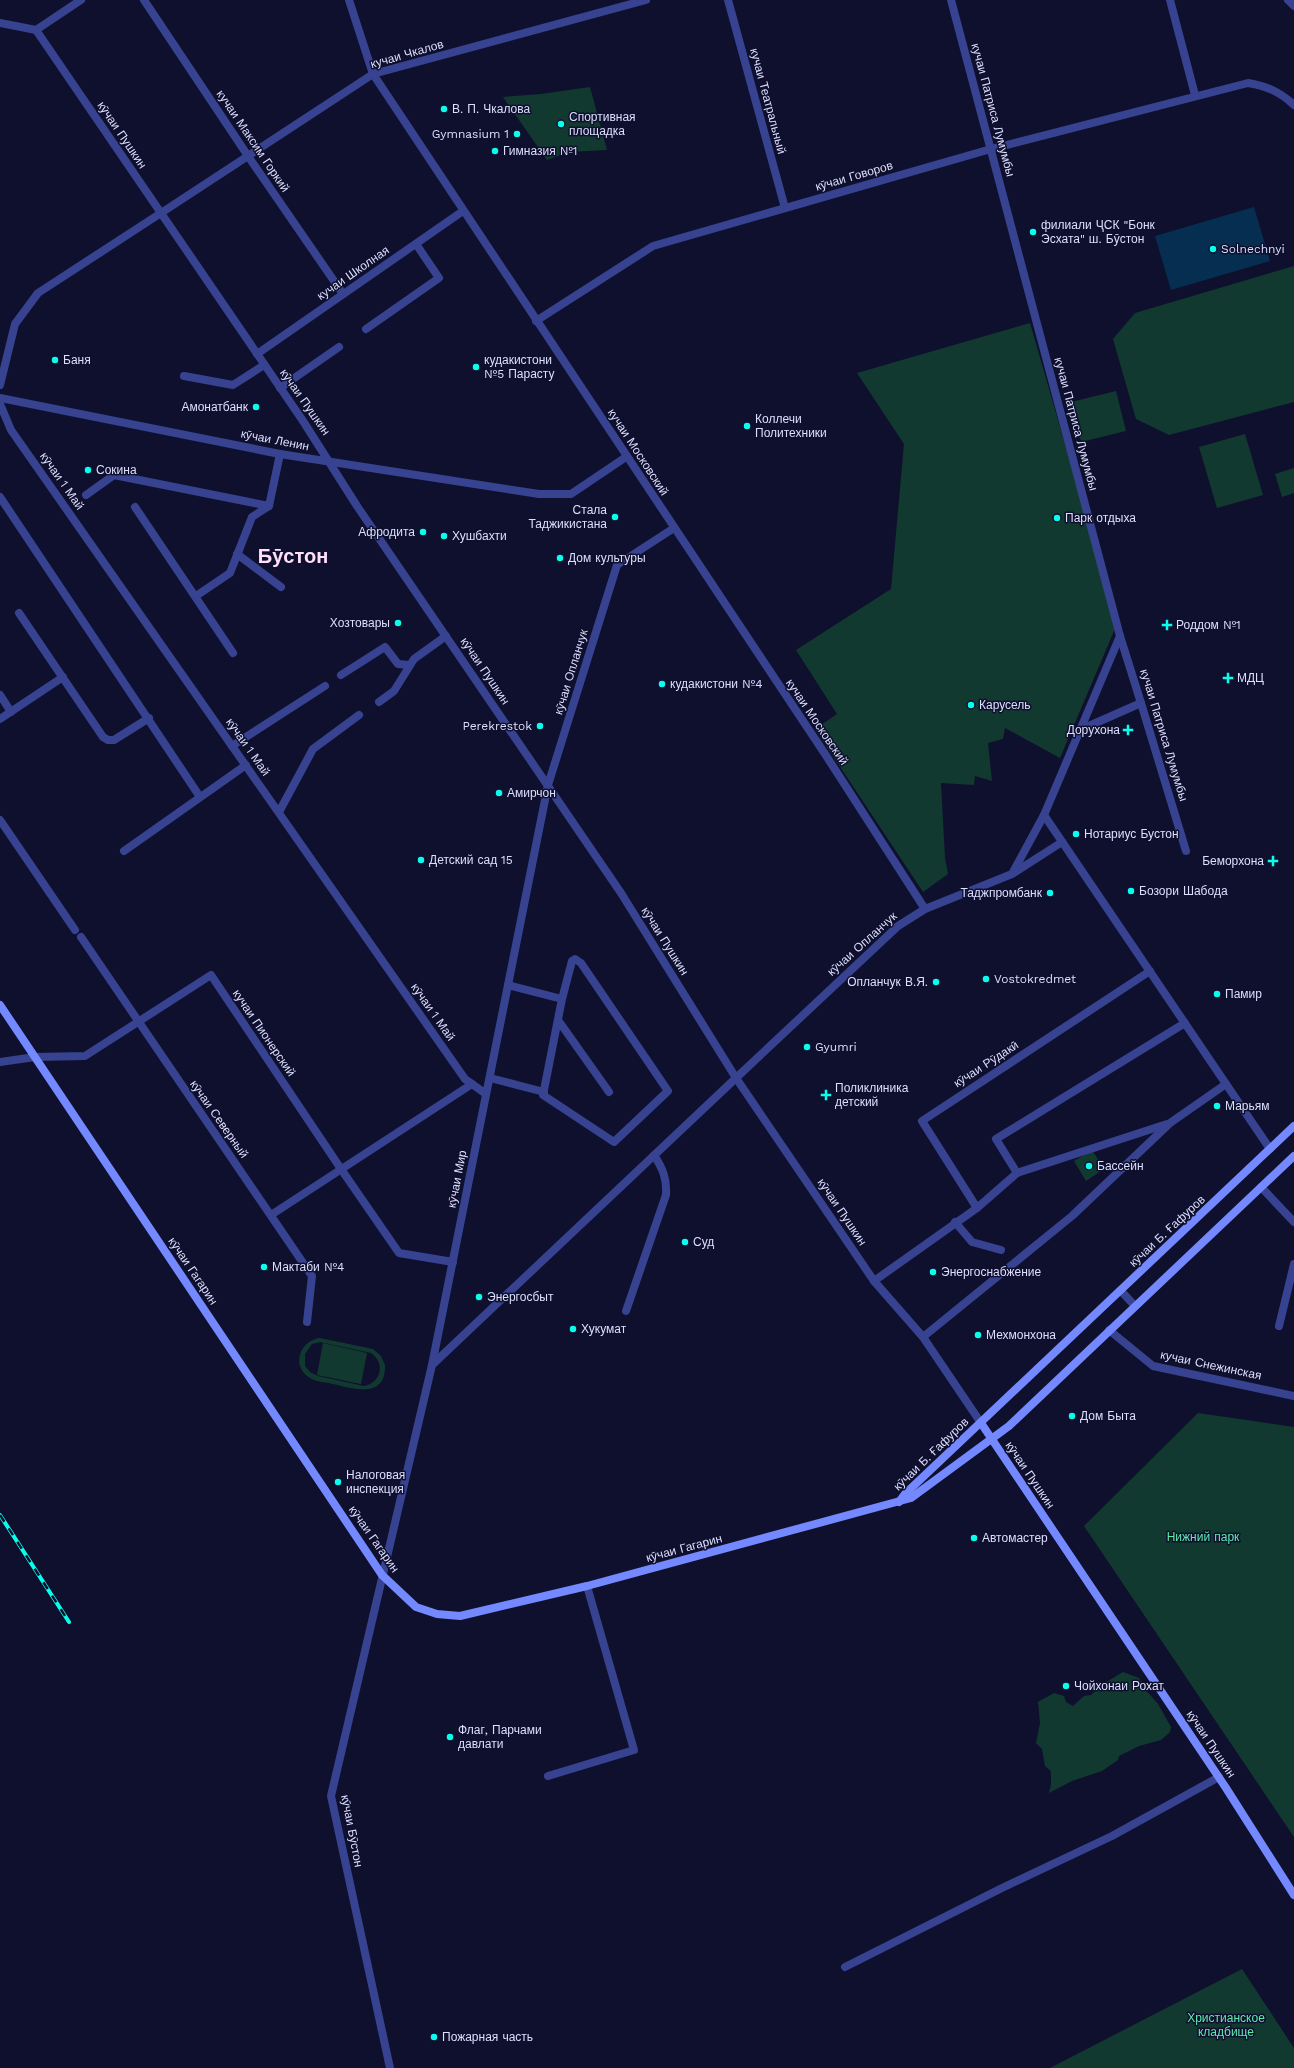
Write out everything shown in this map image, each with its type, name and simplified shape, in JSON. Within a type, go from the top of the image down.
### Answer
[{"type":"main road","name":"кӯчаи Гагарин","points":[[0,1005],[382,1575],[416,1607],[437,1614],[460,1616],[587,1586],[899,1502]]},
{"type":"main road","name":"кӯчаи Б. Ғафуров","points":[[899,1502],[1294,1126]]},
{"type":"main road","name":"кӯчаи Б. Ғафуров","points":[[899,1502],[911,1498],[1009,1426],[1294,1156]]},
{"type":"main road","name":"кӯчаи Пушкин","points":[[981,1423],[1219,1777],[1294,1895]]},
{"type":"street","points":[[0,23],[36,30],[81,0]]},
{"type":"street","name":"кучаи Максим Горкий","points":[[144,0],[248,156],[343,294]]},
{"type":"street","name":"кучаи Московский","points":[[349,0],[373,74],[820,747],[925,909]]},
{"type":"street","name":"кучаи Чкалов","points":[[0,385],[15,324],[38,293],[373,74],[646,0]]},
{"type":"street","name":"кучаи Театральный","points":[[728,0],[784,208]]},
{"type":"street","name":"кучаи Патриса Лумумбы","points":[[951,0],[1120,636],[1186,851]]},
{"type":"street","points":[[1170,0],[1196,95]]},
{"type":"street","points":[[1288,0],[1294,6]]},
{"type":"street","name":"кӯчаи Пушкин","points":[[36,30],[332,463],[357,506],[621,893],[736,1078],[874,1280],[923,1337],[981,1423]]},
{"type":"street","name":"кӯчаи Говоров","points":[[536,321],[653,246],[991,149],[1196,95],[1248,83],[1265,85],[1284,96],[1294,105]]},
{"type":"street","name":"кучаи Школная","points":[[257,354],[463,210]]},
{"type":"street","points":[[366,329],[439,278],[416,244]]},
{"type":"street","points":[[280,388],[339,347]]},
{"type":"street","points":[[184,376],[233,385],[264,365]]},
{"type":"street","name":"кӯчаи Ленин","points":[[0,398],[280,454],[539,494],[571,494],[626,457]]},
{"type":"street","name":"кӯчаи 1 Май","points":[[0,404],[11,430],[465,1079],[486,1094]]},
{"type":"street","points":[[196,596],[230,573],[252,517],[269,506],[280,454]]},
{"type":"street","points":[[86,495],[114,475],[269,506]]},
{"type":"street","points":[[0,497],[149,718],[200,797]]},
{"type":"street","points":[[135,507],[233,653]]},
{"type":"street","name":"кӯчаи Опланчук","points":[[548,785],[617,565],[674,528]]},
{"type":"street","points":[[237,554],[281,587]]},
{"type":"street","points":[[19,613],[103,737],[108,740],[114,740],[149,718]]},
{"type":"street","points":[[379,702],[394,691],[414,659],[446,636]]},
{"type":"street","points":[[1012,874],[1044,815],[1082,729],[1120,636]]},
{"type":"street","points":[[341,676],[385,647],[398,664],[409,665]]},
{"type":"street","points":[[0,719],[63,677]]},
{"type":"street","points":[[232,746],[325,686]]},
{"type":"street","points":[[0,696],[11,712]]},
{"type":"street","points":[[1082,729],[1142,704]]},
{"type":"street","points":[[279,812],[313,749],[359,715]]},
{"type":"street","points":[[124,851],[246,765]]},
{"type":"street","name":"кӯчаи Мир","points":[[382,1575],[432,1365],[548,785]]},
{"type":"street","points":[[1044,815],[1270,1149]]},
{"type":"street","points":[[0,820],[75,930]]},
{"type":"street","name":"кӯчаи Опланчук","points":[[432,1365],[898,926],[925,909],[1012,874],[1062,842]]},
{"type":"street","name":"кӯчаи Северный","points":[[81,937],[137,1022],[312,1276],[307,1322]]},
{"type":"street","points":[[575,959],[581,963],[668,1091],[614,1142],[543,1095],[558,1020],[572,961],[575,959]]},
{"type":"street","name":"кӯчаи Рӯдакӣ","points":[[977,1208],[922,1121],[1150,971]]},
{"type":"street","name":"кучаи Пионерский","points":[[0,1062],[35,1057],[85,1056],[211,975],[340,1169],[399,1253],[453,1262]]},
{"type":"street","points":[[508,985],[562,999]]},
{"type":"street","points":[[558,1020],[609,1092]]},
{"type":"street","points":[[1017,1173],[996,1139],[1185,1022]]},
{"type":"street","points":[[490,1078],[544,1092]]},
{"type":"street","points":[[271,1215],[472,1084]]},
{"type":"street","points":[[923,1337],[1072,1216],[1170,1123],[1226,1084]]},
{"type":"street","points":[[874,1280],[954,1222],[977,1208],[1017,1173],[1170,1123]]},
{"type":"street","points":[[626,1311],[666,1195],[666,1181],[662,1168],[654,1155]]},
{"type":"street","points":[[1262,1187],[1294,1222]]},
{"type":"street","points":[[954,1222],[972,1242],[1002,1250]]},
{"type":"street","points":[[1279,1326],[1294,1264]]},
{"type":"street","points":[[1121,1291],[1135,1306]]},
{"type":"street","name":"кучаи Снежинская","points":[[1110,1330],[1153,1366],[1294,1396]]},
{"type":"street","name":"кӯчаи Бӯстон","points":[[382,1575],[331,1796],[390,2068]]},
{"type":"street","points":[[548,1776],[634,1750],[587,1586]]},
{"type":"street","points":[[845,1967],[1112,1836],[1219,1777]]},
{"type":"green space","name":"Спортивная площадка","points":[[590,87],[607,150],[569,152],[547,160],[503,97],[541,94]]},
{"type":"green space","points":[[1294,266],[1294,402],[1169,435],[1136,419],[1113,339],[1135,313]]},
{"type":"green space","points":[[1030,323],[1117,624],[1060,758],[1005,728],[1003,739],[988,743],[992,781],[975,776],[974,785],[941,783],[945,858],[948,874],[923,892],[815,729],[837,714],[796,650],[891,589],[904,444],[857,373]]},
{"type":"green space","points":[[1116,391],[1126,431],[1081,442],[1071,402]]},
{"type":"green space","points":[[1245,434],[1263,495],[1217,508],[1199,447]]},
{"type":"green space","points":[[1294,468],[1294,493],[1282,497],[1275,474]]},
{"type":"green space","name":"Бассейн","points":[[1092,1150],[1104,1169],[1086,1181],[1074,1161]]},
{"type":"green space","points":[[320,1338],[373,1349],[381,1356],[385,1365],[384,1376],[380,1383],[375,1387],[359,1389],[313,1380],[302,1370],[299,1358],[304,1347]],"holes":[[[320,1342],[371,1353],[379,1362],[380,1372],[374,1381],[364,1386],[318,1376],[310,1372],[305,1366],[305,1354],[312,1344]]]},
{"type":"green space","points":[[323,1343],[367,1353],[361,1384],[317,1375]]},
{"type":"green space","name":"Нижний парк","points":[[1198,1413],[1294,1427],[1294,1837],[1084,1526]]},
{"type":"green space","points":[[1123,1672],[1139,1678],[1143,1687],[1158,1704],[1171,1727],[1170,1732],[1161,1740],[1139,1746],[1119,1756],[1118,1760],[1102,1771],[1072,1781],[1049,1793],[1051,1771],[1045,1766],[1042,1749],[1036,1743],[1040,1723],[1038,1702],[1054,1693],[1064,1696],[1066,1702],[1073,1706],[1084,1696],[1091,1695],[1103,1684]]},
{"type":"green space","name":"Христианское кладбище","points":[[1242,1969],[1294,2048],[1294,2068],[1050,2068]]},
{"type":"water","name":"Solnechnyi","points":[[1254,207],[1270,261],[1171,290],[1155,236]]},
{"type":"railway","points":[[0,1515],[69,1622]]},
{"type":"place","name":"В. П. Чкалова","points":[[444,109]]},
{"type":"place","name":"Спортивная площадка","points":[[561,124]]},
{"type":"place","name":"Gymnasium 1","points":[[517,134]]},
{"type":"place","name":"Гимназия №1","points":[[495,151]]},
{"type":"place","name":"филиали ҶСК \"Бонк Эсхата\" ш. Бӯстон","points":[[1033,232]]},
{"type":"place","name":"Solnechnyi","points":[[1213,249]]},
{"type":"place","name":"Баня","points":[[55,360]]},
{"type":"place","name":"кудакистони №5 Парасту","points":[[476,367]]},
{"type":"place","name":"Амонатбанк","points":[[256,407]]},
{"type":"place","name":"Коллечи Политехники","points":[[747,426]]},
{"type":"place","name":"Сокина","points":[[88,470]]},
{"type":"place","name":"Стала Таджикистана","points":[[615,517]]},
{"type":"place","name":"Парк отдыха","points":[[1057,518]]},
{"type":"place","name":"Афродита","points":[[423,532]]},
{"type":"place","name":"Хушбахти","points":[[444,536]]},
{"type":"place","name":"Дом культуры","points":[[560,558]]},
{"type":"place","name":"Хозтовары","points":[[398,623]]},
{"type":"place","name":"Роддом №1","points":[[1167,625]]},
{"type":"place","name":"МДЦ","points":[[1228,678]]},
{"type":"place","name":"кудакистони №4","points":[[662,684]]},
{"type":"place","name":"Карусель","points":[[971,705]]},
{"type":"place","name":"Perekrestok","points":[[540,726]]},
{"type":"place","name":"Дорухона","points":[[1128,730]]},
{"type":"place","name":"Амирчон","points":[[499,793]]},
{"type":"place","name":"Нотариус Бустон","points":[[1076,834]]},
{"type":"place","name":"Детский сад 15","points":[[421,860]]},
{"type":"place","name":"Беморхона","points":[[1273,861]]},
{"type":"place","name":"Бозори Шабода","points":[[1131,891]]},
{"type":"place","name":"Таджпромбанк","points":[[1050,893]]},
{"type":"place","name":"Vostokredmet","points":[[986,979]]},
{"type":"place","name":"Опланчук В.Я.","points":[[936,982]]},
{"type":"place","name":"Памир","points":[[1217,994]]},
{"type":"place","name":"Gyumri","points":[[807,1047]]},
{"type":"place","name":"Поликлиника детский","points":[[826,1095]]},
{"type":"place","name":"Марьям","points":[[1217,1106]]},
{"type":"place","name":"Бассейн","points":[[1089,1166]]},
{"type":"place","name":"Суд","points":[[685,1242]]},
{"type":"place","name":"Мактаби №4","points":[[264,1267]]},
{"type":"place","name":"Энергоснабжение","points":[[933,1272]]},
{"type":"place","name":"Энергосбыт","points":[[479,1297]]},
{"type":"place","name":"Хукумат","points":[[573,1329]]},
{"type":"place","name":"Мехмонхона","points":[[978,1335]]},
{"type":"place","name":"Дом Быта","points":[[1072,1416]]},
{"type":"place","name":"Налоговая инспекция","points":[[338,1482]]},
{"type":"place","name":"Автомастер","points":[[974,1538]]},
{"type":"place","name":"Чойхонаи Рохат","points":[[1066,1686]]},
{"type":"place","name":"Флаг, Парчами давлати","points":[[450,1737]]},
{"type":"place","name":"Пожарная часть","points":[[434,2037]]},
{"type":"district","name":"Бӯстон","points":[[293,556]]}]
